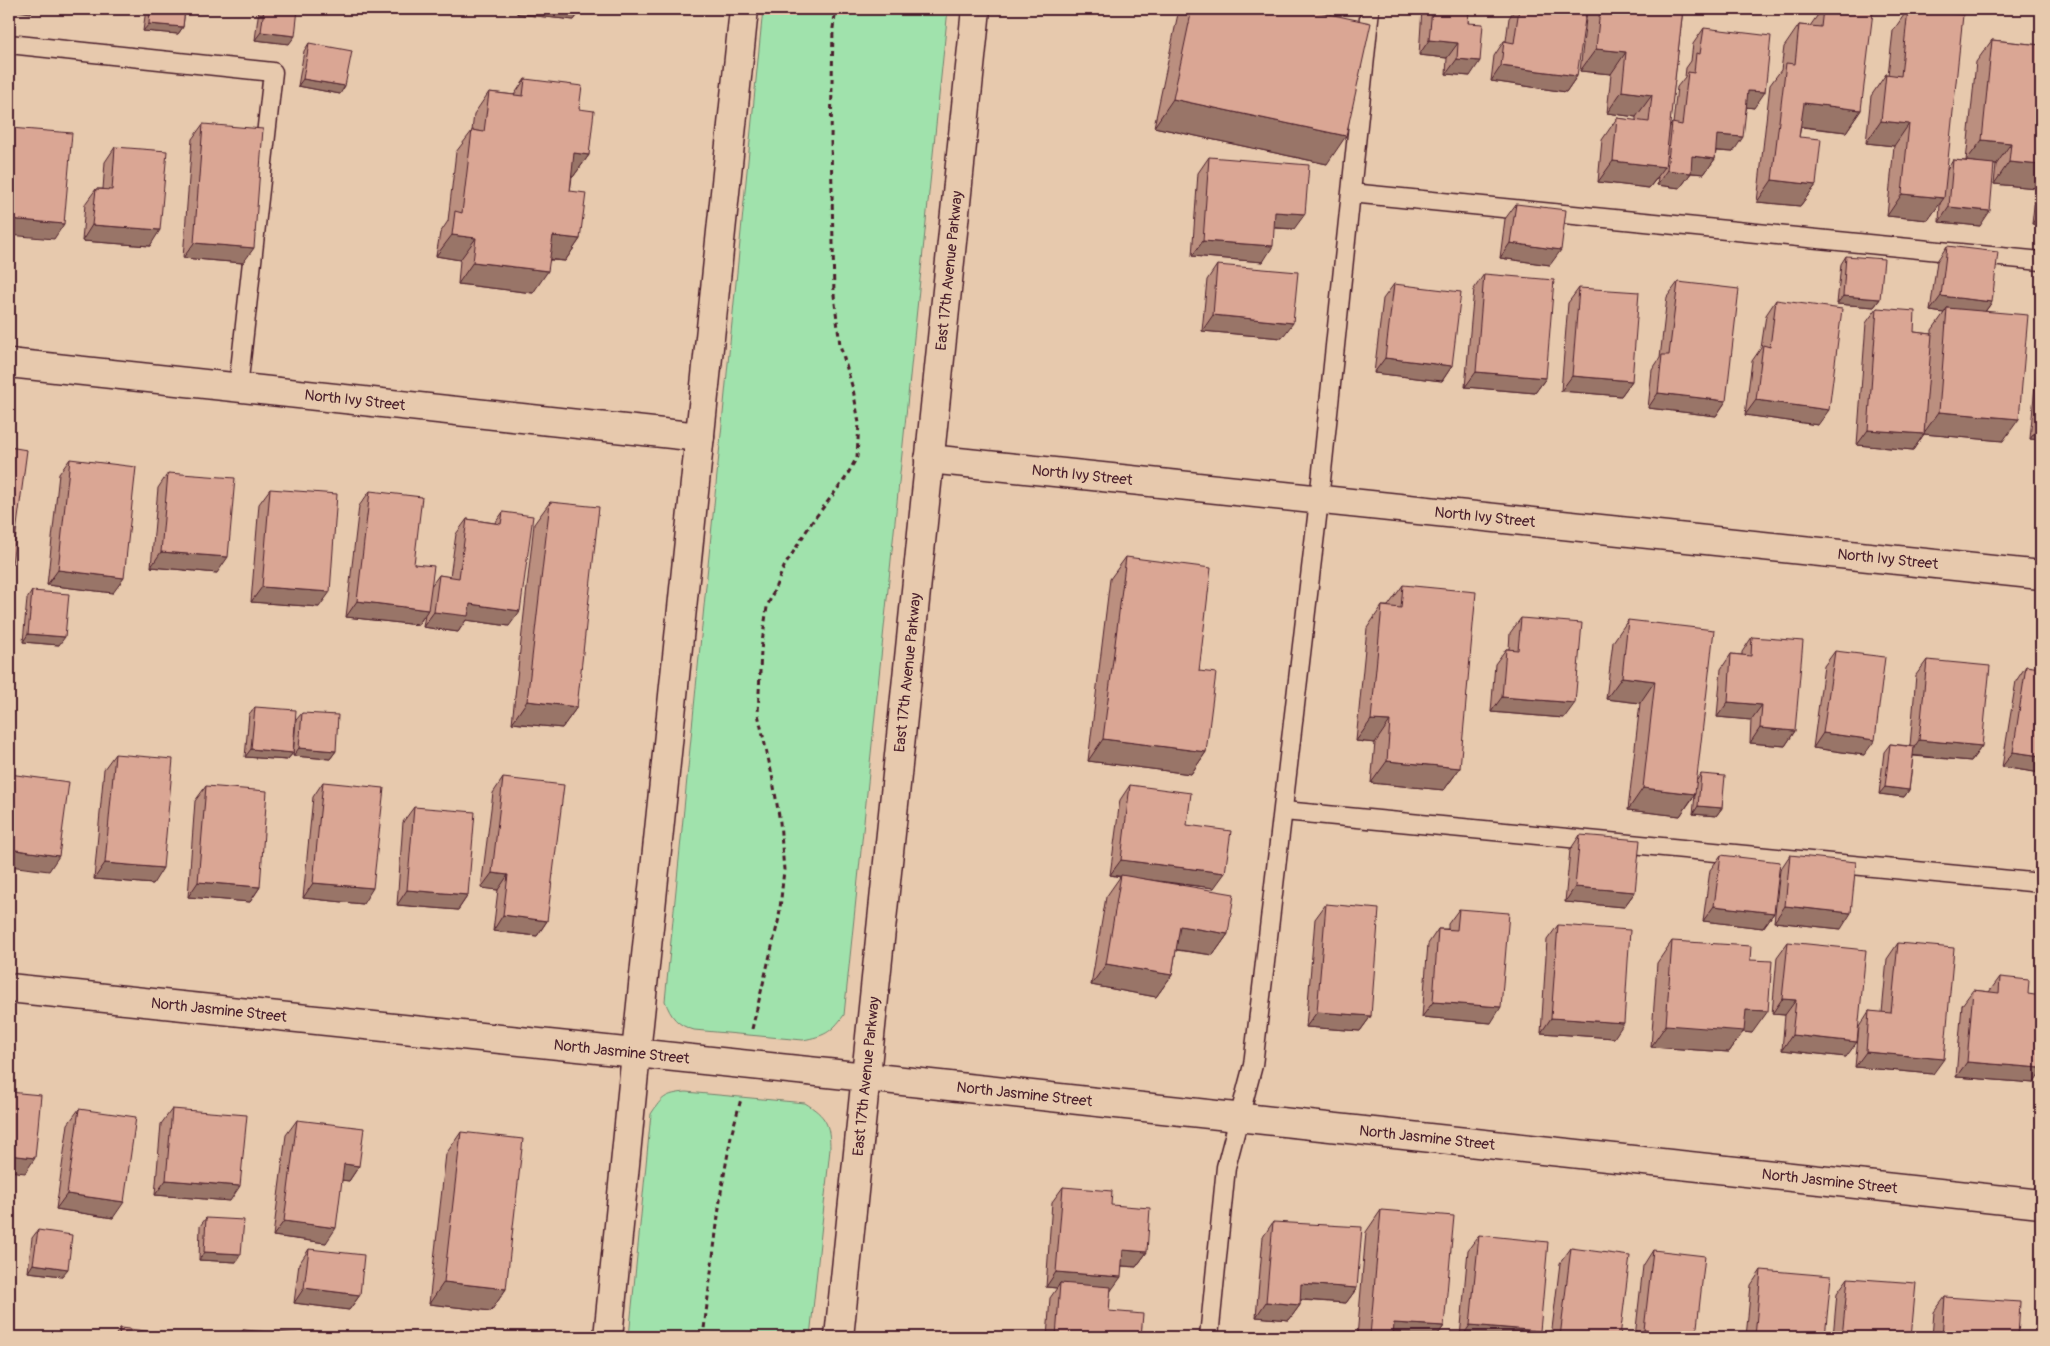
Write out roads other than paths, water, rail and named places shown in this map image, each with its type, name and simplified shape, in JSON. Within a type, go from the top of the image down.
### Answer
[{"type":"street","points":[[608,1337],[744,9]]},
{"type":"street","name":"East 17th Avenue Parkway","points":[[839,1337],[928,459],[976,9]]},
{"type":"street","name":"North Ivy Street","points":[[9,363],[700,437]]},
{"type":"street","name":"North Ivy Street","points":[[928,459],[2041,575]]},
{"type":"street","name":"North Jasmine Street","points":[[9,988],[744,1064],[2041,1204]]},
{"type":"lane","points":[[1209,1337],[1226,1167],[1253,1066],[1284,811],[1319,500],[1370,9]]},
{"type":"lane","points":[[9,44],[272,72],[238,388]]},
{"type":"lane","points":[[1351,193],[2041,261]]},
{"type":"lane","points":[[1284,811],[2041,883]]}]
